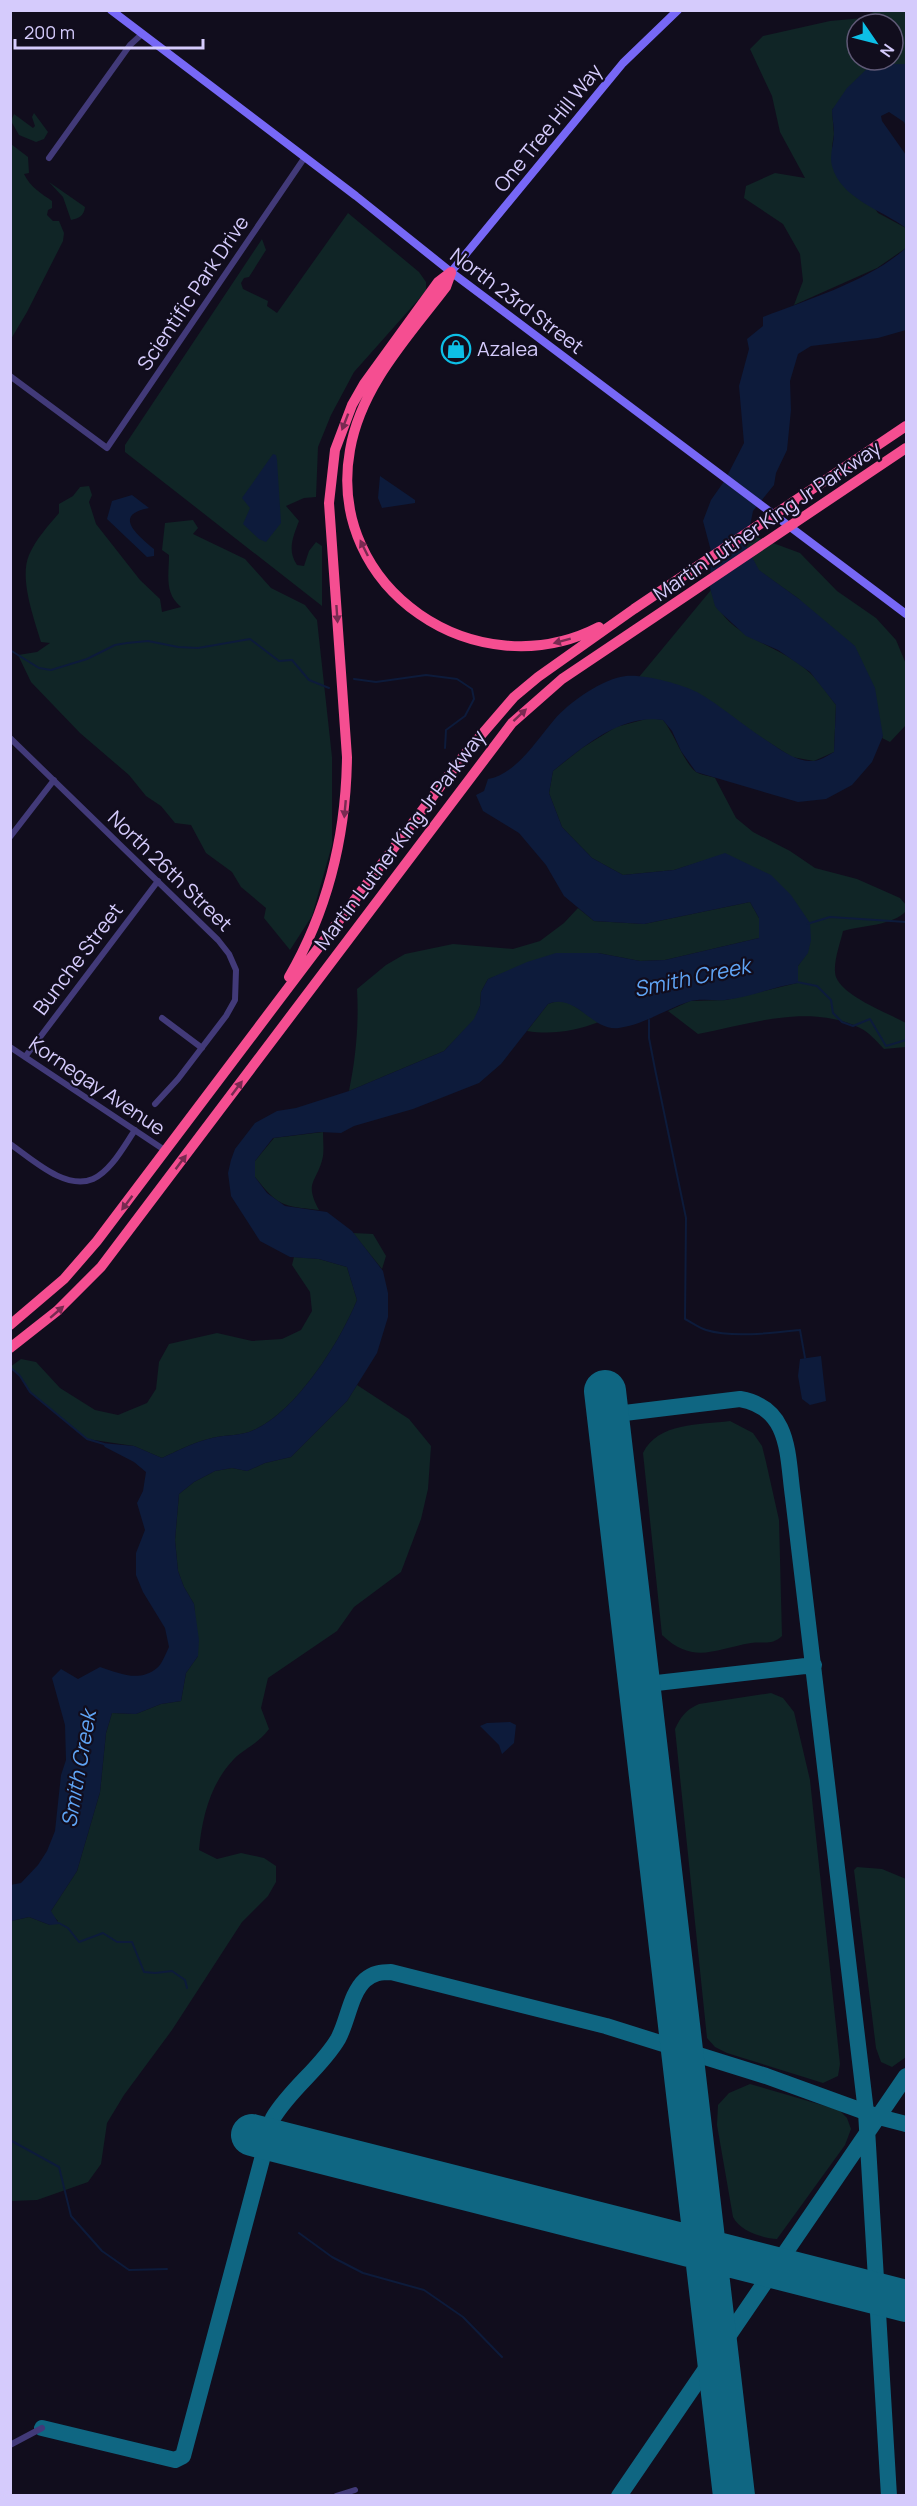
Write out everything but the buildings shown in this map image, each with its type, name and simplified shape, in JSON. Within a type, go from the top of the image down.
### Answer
[{"type":"highway","points":[[451,272],[446,287],[377,379],[362,409],[354,432],[348,464],[348,495],[351,513],[364,549],[386,583],[416,613],[440,627],[478,642],[519,646],[555,643],[589,632],[634,609]]},
{"type":"highway","points":[[268,1014],[303,953],[321,912],[334,870],[344,819],[347,757],[329,503],[335,450],[352,405],[364,384],[438,282],[451,272]]},
{"type":"highway","name":"Martin Luther King Jr Parkway","points":[[10,1325],[46,1296],[81,1260],[491,722],[538,677],[634,609],[906,426]]},
{"type":"highway","name":"Martin Luther King Jr Parkway","points":[[10,1348],[73,1297],[108,1258],[512,723],[562,680],[906,448]]},
{"type":"highway","points":[[879,466],[906,457]]},
{"type":"main road","name":"North 23rd Street","points":[[111,10],[305,156],[451,272],[906,615]]},
{"type":"main road","name":"One Tree Hill Way","points":[[451,272],[623,63],[678,10]]},
{"type":"street","points":[[49,158],[130,45],[142,34]]},
{"type":"street","name":"Scientific Park Drive","points":[[10,376],[107,448],[305,156]]},
{"type":"street","name":"North 26th Street","points":[[10,738],[224,947],[236,970],[236,990],[232,1007],[202,1048]]},
{"type":"street","points":[[10,837],[54,780]]},
{"type":"street","name":"Bunche Street","points":[[25,1057],[158,881]]},
{"type":"street","points":[[162,1018],[202,1048]]},
{"type":"street","name":"Kornegay Avenue","points":[[10,1047],[166,1151]]},
{"type":"street","name":"Kornegay Avenue","points":[[155,1104],[202,1048]]},
{"type":"street","points":[[10,1144],[63,1179],[76,1182],[93,1179],[110,1165],[135,1130]]},
{"type":"street","points":[[10,2445],[42,2428]]},
{"type":"street","points":[[336,2496],[356,2490]]},
{"type":"green space","points":[[906,11],[906,64],[905,12],[873,12]]},
{"type":"green space","points":[[845,20],[845,72],[866,72],[832,110],[834,134],[832,147],[878,213],[906,228],[906,248],[877,268],[794,305],[803,281],[800,254],[783,224],[744,198],[746,186],[775,173],[805,178],[780,132],[772,96],[750,49],[763,36]]},
{"type":"green space","points":[[34,113],[48,132],[44,139],[36,142],[19,135],[11,121],[14,114],[33,128],[35,126],[32,117]]},
{"type":"green space","points":[[11,144],[28,157],[29,173],[24,174],[40,193],[52,201],[52,208],[48,210],[47,215],[53,221],[59,221],[64,233],[63,241],[11,339]]},
{"type":"green space","points":[[49,182],[85,207],[84,213],[71,220],[63,197]]},
{"type":"green space","points":[[348,213],[419,272],[426,282],[426,291],[354,372],[331,415],[318,447],[316,497],[304,498],[286,506],[299,521],[292,549],[297,565],[304,566],[309,551],[316,542],[322,546],[322,606],[125,452],[125,445],[262,239],[266,250],[249,277],[244,278],[241,283],[243,289],[268,301],[267,306],[277,313]]},
{"type":"green space","points":[[89,486],[92,495],[89,502],[96,524],[140,580],[160,599],[162,612],[181,607],[170,590],[169,555],[162,550],[165,523],[193,520],[198,528],[193,534],[245,559],[271,588],[305,605],[317,620],[332,757],[332,845],[312,916],[290,950],[264,918],[266,908],[241,887],[232,872],[206,853],[191,825],[175,823],[161,806],[146,796],[129,775],[80,733],[31,682],[18,655],[37,652],[50,643],[41,642],[31,610],[26,575],[29,555],[59,513],[59,504],[73,496],[80,487]]},
{"type":"green space","points":[[748,534],[800,553],[837,591],[876,618],[896,640],[906,664],[906,725],[890,742],[882,738],[883,736],[799,599],[758,570],[746,546]]},
{"type":"green space","points":[[711,590],[717,606],[739,630],[797,663],[824,689],[836,705],[834,752],[814,761],[792,757],[748,729],[639,677]]},
{"type":"green space","points":[[650,718],[663,720],[692,768],[698,773],[715,778],[736,818],[753,832],[790,851],[815,868],[857,879],[900,898],[906,905],[906,911],[893,920],[843,931],[835,972],[841,984],[857,998],[906,1023],[906,1047],[884,1049],[860,1028],[821,1017],[780,1018],[698,1034],[668,1011],[690,1001],[726,1000],[797,983],[798,966],[807,953],[744,864],[725,854],[674,870],[623,875],[592,858],[562,827],[549,793],[553,771],[582,748],[616,727]]},
{"type":"green space","points":[[750,902],[759,918],[759,938],[665,960],[640,961],[598,953],[507,972],[488,979],[481,992],[480,1006],[475,1019],[444,1051],[349,1091],[358,1015],[357,989],[386,965],[405,954],[453,944],[513,949],[540,941],[564,923],[578,908],[594,921],[644,924]]},
{"type":"green space","points":[[560,1000],[571,1004],[599,1022],[563,1031],[545,1033],[527,1031],[548,1004]]},
{"type":"green space","points":[[323,1132],[323,1156],[312,1187],[314,1200],[319,1210],[282,1203],[270,1194],[255,1177],[255,1161],[274,1138]]},
{"type":"green space","points":[[353,1233],[373,1234],[386,1256],[382,1269]]},
{"type":"green space","points":[[294,1257],[319,1259],[347,1267],[357,1300],[339,1336],[314,1376],[282,1411],[249,1432],[202,1441],[162,1458],[134,1446],[87,1439],[30,1392],[20,1376],[10,1367],[21,1359],[36,1362],[60,1388],[95,1410],[118,1415],[147,1403],[156,1389],[159,1362],[169,1344],[217,1333],[252,1341],[282,1339],[301,1330],[312,1311],[310,1292],[292,1265]]},
{"type":"green space","points":[[357,1385],[409,1419],[431,1446],[428,1489],[421,1519],[401,1572],[354,1607],[337,1631],[268,1678],[261,1708],[269,1729],[234,1759],[213,1790],[202,1826],[199,1850],[217,1859],[241,1853],[264,1858],[276,1866],[276,1882],[268,1896],[242,1922],[172,2030],[124,2095],[107,2123],[101,2164],[88,2182],[37,2200],[11,2201],[11,1921],[29,1917],[50,1925],[58,1921],[51,1911],[77,1871],[100,1792],[106,1733],[112,1713],[136,1714],[161,1704],[181,1701],[186,1673],[198,1656],[194,1604],[178,1571],[175,1540],[179,1494],[194,1482],[215,1471],[232,1468],[247,1471],[265,1463],[291,1457],[347,1401]]},
{"type":"green space","points":[[730,1421],[753,1433],[762,1446],[766,1462],[779,1520],[782,1636],[771,1642],[694,1652],[684,1650],[662,1635],[643,1453],[659,1435],[669,1430]]},
{"type":"green space","points":[[771,1693],[783,1698],[794,1712],[810,1780],[840,2064],[838,2076],[823,2083],[727,2053],[715,2047],[707,2038],[675,1729],[684,1714],[699,1704]]},
{"type":"green space","points":[[857,1867],[882,1869],[906,1879],[906,2057],[892,2067],[881,2062],[876,2048],[854,1870]]},
{"type":"green space","points":[[750,2084],[839,2110],[847,2118],[851,2129],[845,2145],[777,2239],[752,2233],[736,2222],[733,2217],[717,2125],[718,2105],[729,2093]]},
{"type":"water","points":[[906,64],[906,127],[904,122],[889,112],[881,116],[882,121],[906,155],[906,228],[853,195],[844,187],[832,166],[834,133],[832,110],[847,88],[864,72],[905,72]]},
{"type":"water","name":"Smith Creek","points":[[906,248],[906,330],[878,338],[811,346],[798,354],[790,381],[791,410],[787,450],[776,473],[774,485],[753,511],[746,546],[759,570],[799,599],[855,646],[875,688],[883,736],[872,762],[852,785],[826,799],[798,802],[696,772],[663,720],[647,719],[618,727],[590,742],[553,771],[549,793],[562,827],[592,858],[623,875],[674,870],[725,853],[771,875],[791,895],[810,923],[811,940],[808,953],[798,966],[798,983],[734,999],[692,1001],[619,1028],[609,1028],[600,1024],[567,1003],[548,1004],[501,1064],[479,1083],[413,1109],[354,1126],[341,1133],[320,1132],[273,1138],[255,1161],[255,1177],[267,1193],[285,1206],[327,1212],[352,1231],[383,1271],[388,1293],[388,1317],[377,1353],[347,1401],[291,1457],[265,1463],[247,1471],[232,1468],[215,1471],[194,1482],[179,1494],[175,1540],[178,1571],[194,1604],[199,1640],[198,1656],[186,1673],[181,1701],[161,1704],[136,1714],[112,1713],[106,1733],[100,1792],[77,1871],[51,1911],[59,1924],[50,1925],[29,1917],[11,1921],[10,1885],[21,1883],[38,1865],[55,1831],[61,1775],[66,1760],[65,1725],[52,1678],[61,1669],[78,1679],[100,1667],[122,1674],[143,1675],[159,1666],[169,1647],[165,1628],[143,1592],[136,1575],[136,1553],[145,1530],[137,1503],[143,1491],[146,1472],[102,1443],[134,1446],[162,1458],[202,1441],[249,1432],[266,1423],[282,1411],[314,1376],[339,1336],[357,1300],[347,1267],[319,1259],[290,1257],[260,1241],[231,1196],[228,1173],[235,1149],[255,1123],[277,1111],[296,1108],[349,1091],[444,1051],[474,1019],[480,1006],[481,992],[488,979],[527,962],[556,953],[598,953],[640,961],[665,960],[759,938],[759,918],[750,902],[644,924],[594,921],[564,896],[546,865],[519,833],[483,811],[476,795],[484,791],[488,779],[498,776],[516,764],[568,706],[598,686],[626,676],[662,680],[697,692],[762,738],[797,758],[816,761],[834,752],[836,705],[810,672],[778,650],[746,636],[715,606],[710,588],[711,551],[703,521],[711,500],[725,480],[744,443],[739,386],[749,349],[747,339],[763,326],[763,317],[857,280],[891,260]]},
{"type":"water","points":[[273,454],[276,455],[277,460],[281,523],[266,542],[259,539],[243,524],[250,508],[242,498]]},
{"type":"water","points":[[380,476],[415,500],[415,503],[382,508],[378,498]]},
{"type":"water","points":[[132,495],[149,508],[138,511],[130,521],[136,532],[154,549],[154,556],[147,557],[107,519],[112,501]]},
{"type":"water","points":[[821,1356],[826,1401],[810,1405],[802,1399],[798,1376],[800,1359]]},
{"type":"water","points":[[510,1722],[516,1725],[514,1743],[502,1754],[499,1745],[480,1726],[487,1723]]},
{"type":"waterway","points":[[10,650],[39,668],[51,670],[87,659],[115,645],[127,643],[148,641],[198,648],[250,639],[279,661],[292,660],[309,680],[329,688]]},
{"type":"waterway","points":[[354,679],[376,682],[426,675],[457,679],[472,689],[474,699],[465,716],[446,730],[445,748]]},
{"type":"waterway","points":[[807,924],[830,917],[906,922]]},
{"type":"waterway","points":[[797,982],[817,986],[831,1000],[833,1013],[842,1022],[853,1026],[870,1019],[886,1046],[906,1040]]},
{"type":"waterway","points":[[649,1020],[649,1038],[686,1218],[685,1319],[706,1330],[728,1334],[800,1330],[805,1358]]},
{"type":"waterway","points":[[10,1367],[20,1376],[30,1392],[87,1439],[104,1444]]},
{"type":"waterway","points":[[59,1923],[68,1928],[79,1942],[103,1933],[117,1942],[132,1942],[144,1972],[172,1971],[185,1980],[187,1988]]},
{"type":"waterway","points":[[10,2140],[59,2167],[71,2216],[102,2251],[129,2270],[167,2269]]},
{"type":"waterway","points":[[299,2233],[332,2257],[363,2273],[424,2290],[463,2317],[502,2357]]},
{"type":"taxiway","points":[[608,1415],[740,1399],[757,1404],[769,1412],[778,1423],[787,1450],[866,2112],[889,2496]]},
{"type":"taxiway","points":[[639,1685],[814,1665]]},
{"type":"taxiway","points":[[42,2428],[175,2460],[183,2456],[273,2118],[288,2097],[331,2049],[338,2039],[360,1986],[374,1974],[391,1972],[606,2026],[766,2076],[879,2117],[906,2124]]},
{"type":"taxiway","points":[[619,2496],[906,2076]]},
{"type":"runway","points":[[605,1391],[734,2496]]},
{"type":"runway","points":[[252,2135],[906,2301]]},
{"type":"place","name":"Azalea","points":[[456,349]]}]
